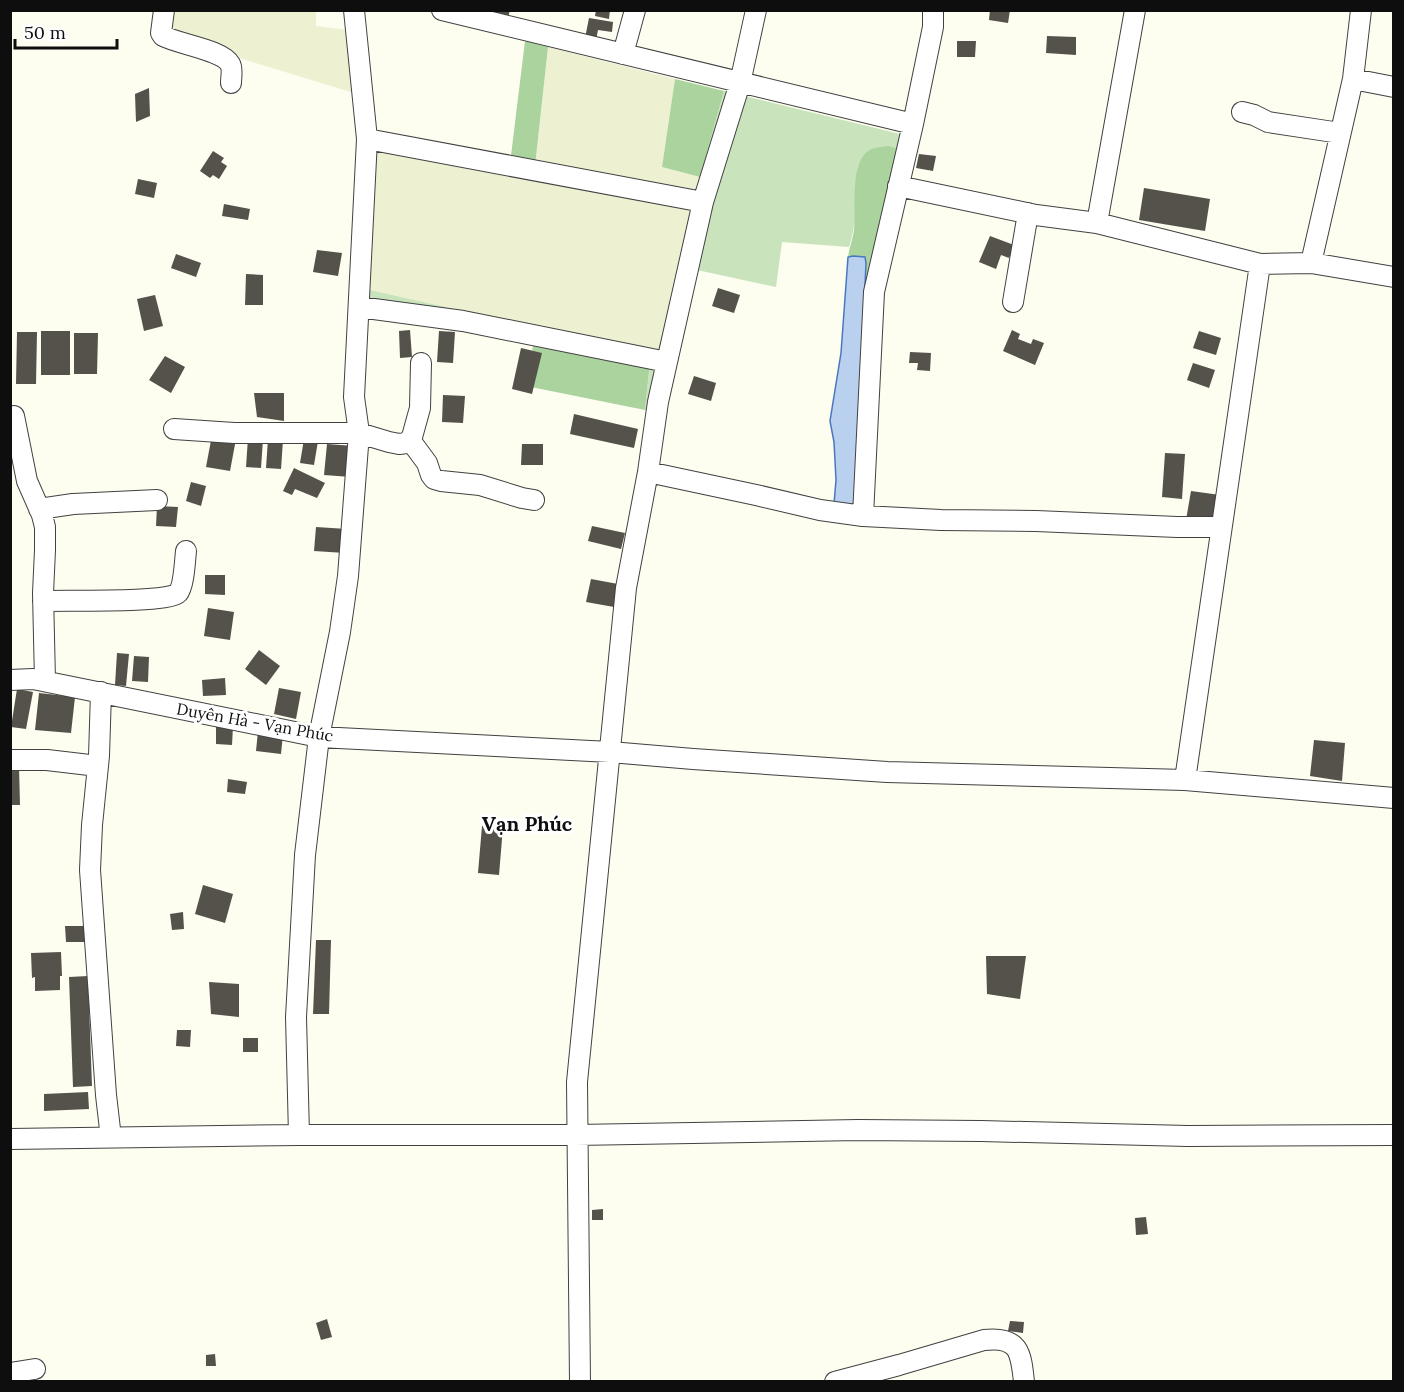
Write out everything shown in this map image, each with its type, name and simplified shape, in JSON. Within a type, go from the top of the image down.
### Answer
[{"type":"street","points":[[164,10],[160,33],[218,54],[228,60],[231,66],[231,83]]},
{"type":"street","points":[[298,1135],[296,1017],[305,855],[319,737],[340,632],[348,576],[359,433],[354,397],[367,139],[354,10]]},
{"type":"street","points":[[442,10],[482,15],[623,54],[913,124]]},
{"type":"street","points":[[623,54],[635,10]]},
{"type":"street","points":[[580,1382],[577,1082],[626,588],[648,472],[658,402],[703,202],[740,82],[756,10]]},
{"type":"street","points":[[862,516],[874,292],[913,124],[933,27],[933,10]]},
{"type":"street","points":[[1097,223],[1135,10]]},
{"type":"street","points":[[1311,263],[1353,79],[1361,10]]},
{"type":"street","points":[[1353,79],[1394,87]]},
{"type":"street","points":[[1242,112],[1268,122],[1340,133]]},
{"type":"street","points":[[367,139],[703,202]]},
{"type":"street","points":[[898,186],[1028,213],[1097,223],[1260,264],[1311,263],[1394,277]]},
{"type":"street","points":[[1013,302],[1028,213]]},
{"type":"street","points":[[1185,780],[1260,264]]},
{"type":"street","points":[[358,307],[463,321],[667,362]]},
{"type":"street","points":[[174,429],[234,433],[359,433],[389,442],[404,443],[410,440],[420,408],[421,363]]},
{"type":"street","points":[[14,416],[27,481],[45,527],[43,601],[45,681]]},
{"type":"street","points":[[410,440],[428,462],[434,479],[480,485],[534,500]]},
{"type":"street","points":[[648,472],[820,510],[862,516],[1177,527],[1222,525]]},
{"type":"street","points":[[39,509],[73,504],[157,500]]},
{"type":"street","points":[[43,601],[144,600],[173,596],[180,590],[186,551]]},
{"type":"street","name":"Duyên Hà - Vạn Phúc","points":[[10,680],[45,681],[319,737],[610,752],[887,771],[1185,780],[1394,798]]},
{"type":"street","points":[[101,692],[90,870],[111,1138]]},
{"type":"street","points":[[10,760],[47,760],[98,766]]},
{"type":"street","points":[[10,1139],[298,1135],[576,1135],[858,1130],[1188,1136],[1394,1135]]},
{"type":"street","points":[[835,1382],[901,1373],[984,1340],[998,1338],[1015,1346],[1020,1354],[1024,1382]]},
{"type":"street","points":[[10,1373],[35,1369]]},
{"type":"green space","points":[[166,11],[316,11],[316,26],[349,30],[354,93],[164,35]]},
{"type":"green space","points":[[525,41],[548,47],[534,175],[509,172]]},
{"type":"green space","points":[[548,47],[675,79],[662,167],[700,177],[657,354],[361,288],[371,146],[534,174]]},
{"type":"green space","points":[[675,79],[724,91],[700,177],[662,167]]},
{"type":"green space","points":[[724,91],[900,134],[898,149],[858,166],[855,217],[849,247],[782,242],[776,287],[697,270],[664,413],[645,410],[650,363],[360,302],[361,288],[657,354],[700,177]]},
{"type":"green space","points":[[889,146],[898,149],[864,515],[866,263],[848,257],[854,230],[858,167],[869,150]]},
{"type":"green space","points":[[534,340],[650,362],[645,410],[526,386]]},
{"type":"water","points":[[848,257],[865,257],[866,263],[855,509],[834,504],[836,480],[834,442],[830,421],[841,353]]},
{"type":"building","points":[[492,10],[510,10],[508,18],[491,13]]},
{"type":"building","points":[[596,10],[610,10],[609,19],[595,16]]},
{"type":"building","points":[[990,10],[1010,10],[1008,23],[989,20]]},
{"type":"building","points":[[589,18],[613,22],[612,32],[598,30],[596,40],[585,38]]},
{"type":"building","points":[[1047,36],[1076,37],[1076,55],[1046,53]]},
{"type":"building","points":[[957,41],[976,41],[975,57],[957,57]]},
{"type":"building","points":[[149,88],[150,116],[136,122],[135,94]]},
{"type":"building","points":[[213,151],[224,158],[221,162],[227,166],[219,179],[213,175],[210,178],[200,171]]},
{"type":"building","points":[[919,154],[936,156],[933,171],[916,168]]},
{"type":"building","points":[[138,179],[157,183],[154,198],[135,194]]},
{"type":"building","points":[[1144,188],[1210,199],[1205,231],[1139,220]]},
{"type":"building","points":[[224,204],[250,209],[248,220],[222,216]]},
{"type":"building","points":[[990,236],[1014,245],[1009,258],[1001,255],[996,269],[979,262]]},
{"type":"building","points":[[317,250],[342,253],[338,276],[313,272]]},
{"type":"building","points":[[176,254],[201,263],[196,277],[171,268]]},
{"type":"building","points":[[246,274],[263,275],[263,305],[245,305]]},
{"type":"building","points":[[718,288],[740,295],[734,313],[712,306]]},
{"type":"building","points":[[155,295],[163,326],[144,331],[137,299]]},
{"type":"building","points":[[410,330],[412,357],[400,358],[399,331]]},
{"type":"building","points":[[1012,330],[1020,334],[1018,339],[1031,344],[1033,339],[1044,343],[1035,365],[1003,351]]},
{"type":"building","points":[[41,331],[70,331],[70,375],[41,375]]},
{"type":"building","points":[[439,331],[455,332],[453,363],[437,362]]},
{"type":"building","points":[[1199,331],[1221,338],[1216,355],[1193,348]]},
{"type":"building","points":[[17,332],[37,332],[36,384],[16,384]]},
{"type":"building","points":[[74,333],[98,333],[97,374],[74,374]]},
{"type":"building","points":[[521,348],[542,353],[532,394],[512,389]]},
{"type":"building","points":[[910,352],[931,353],[930,371],[917,370],[918,363],[909,363]]},
{"type":"building","points":[[165,356],[185,367],[171,393],[149,380]]},
{"type":"building","points":[[1193,363],[1215,370],[1209,388],[1187,380]]},
{"type":"building","points":[[694,376],[716,383],[711,401],[688,394]]},
{"type":"building","points":[[254,393],[284,393],[284,421],[257,417]]},
{"type":"building","points":[[443,395],[465,396],[463,423],[442,422]]},
{"type":"building","points":[[574,414],[638,429],[634,448],[570,434]]},
{"type":"building","points":[[212,435],[236,439],[230,471],[206,467]]},
{"type":"building","points":[[248,438],[263,439],[261,468],[246,467]]},
{"type":"building","points":[[268,439],[283,440],[281,469],[266,468]]},
{"type":"building","points":[[304,439],[318,441],[314,465],[300,463]]},
{"type":"building","points":[[327,444],[354,446],[351,477],[324,475]]},
{"type":"building","points":[[522,444],[543,444],[543,465],[521,465]]},
{"type":"building","points":[[1165,453],[1185,454],[1182,499],[1162,497]]},
{"type":"building","points":[[294,468],[325,483],[317,498],[295,489],[292,495],[283,491]]},
{"type":"building","points":[[191,482],[206,486],[201,506],[186,501]]},
{"type":"building","points":[[1191,491],[1220,495],[1215,524],[1186,520]]},
{"type":"building","points":[[157,506],[178,507],[176,527],[156,526]]},
{"type":"building","points":[[592,526],[625,533],[621,549],[588,541]]},
{"type":"building","points":[[316,527],[347,529],[345,553],[314,551]]},
{"type":"building","points":[[205,575],[225,575],[225,595],[205,594]]},
{"type":"building","points":[[591,579],[618,584],[614,607],[586,602]]},
{"type":"building","points":[[208,608],[234,612],[230,640],[204,636]]},
{"type":"building","points":[[259,650],[280,666],[266,685],[245,669]]},
{"type":"building","points":[[117,653],[129,654],[126,686],[115,685]]},
{"type":"building","points":[[134,656],[149,657],[148,682],[132,681]]},
{"type":"building","points":[[225,678],[226,695],[203,696],[202,680]]},
{"type":"building","points":[[279,688],[301,692],[296,719],[274,714]]},
{"type":"building","points":[[17,689],[33,692],[26,729],[11,727]]},
{"type":"building","points":[[39,693],[75,697],[71,733],[35,730]]},
{"type":"building","points":[[216,725],[233,726],[232,745],[216,744]]},
{"type":"building","points":[[258,731],[283,734],[281,754],[256,751]]},
{"type":"building","points":[[1314,740],[1345,743],[1342,781],[1310,776]]},
{"type":"building","points":[[19,767],[20,805],[11,805],[10,768]]},
{"type":"building","points":[[228,779],[247,782],[245,794],[227,792]]},
{"type":"building","points":[[482,826],[503,827],[499,875],[478,873]]},
{"type":"building","points":[[203,885],[233,894],[225,923],[195,914]]},
{"type":"building","points":[[183,912],[184,929],[172,930],[170,914]]},
{"type":"building","points":[[65,926],[86,926],[86,942],[66,942]]},
{"type":"building","points":[[316,940],[331,940],[329,1014],[313,1014]]},
{"type":"building","points":[[61,952],[60,990],[35,991],[31,953]]},
{"type":"building","points":[[986,956],[1026,956],[1020,999],[987,994]]},
{"type":"building","points":[[88,976],[92,1086],[73,1087],[69,977]]},
{"type":"building","points":[[209,982],[239,984],[239,1017],[211,1014]]},
{"type":"building","points":[[177,1030],[191,1030],[190,1047],[176,1046]]},
{"type":"building","points":[[243,1038],[258,1038],[258,1052],[243,1052]]},
{"type":"building","points":[[88,1092],[89,1109],[44,1111],[44,1094]]},
{"type":"building","points":[[603,1209],[603,1220],[592,1220],[592,1210]]},
{"type":"building","points":[[1146,1217],[1148,1234],[1136,1235],[1135,1218]]},
{"type":"building","points":[[327,1319],[332,1337],[321,1340],[316,1323]]},
{"type":"building","points":[[1010,1321],[1024,1322],[1023,1333],[1008,1331]]},
{"type":"building","points":[[215,1354],[216,1366],[206,1366],[206,1355]]},
{"type":"district","name":"Vạn Phúc","points":[[527,823]]}]
